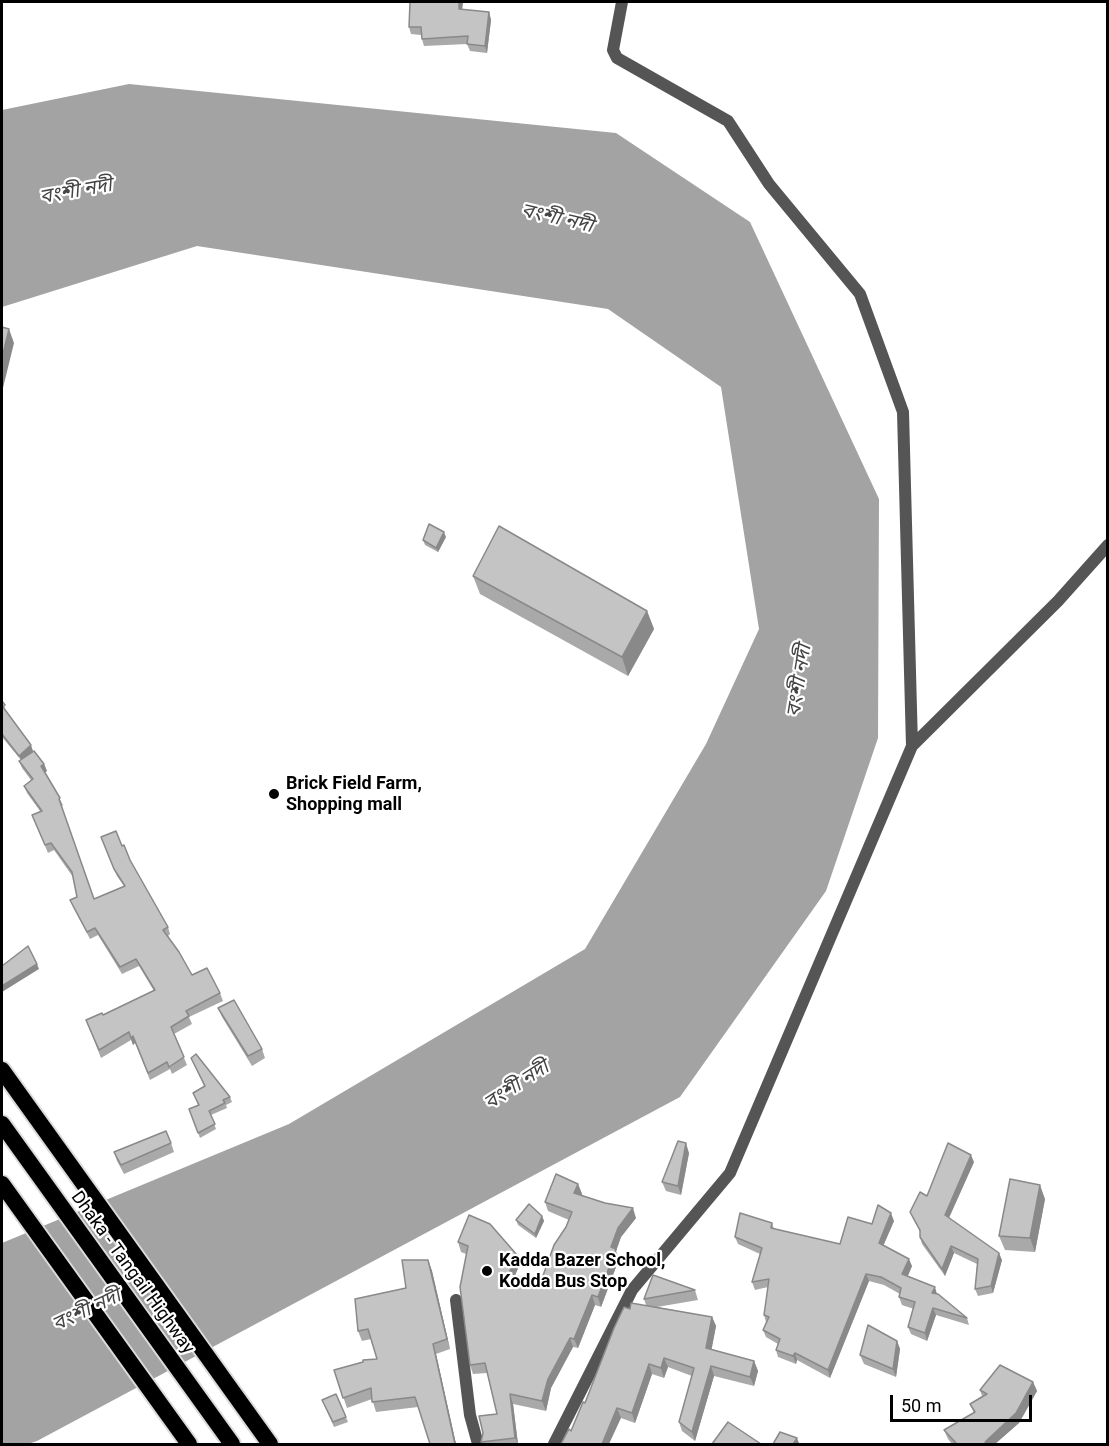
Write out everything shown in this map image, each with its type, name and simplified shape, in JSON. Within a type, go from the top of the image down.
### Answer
[{"type":"highway","points":[[2,1070],[270,1444]]},
{"type":"highway","name":"Dhaka - Tangail Highway","points":[[2,1124],[231,1444]]},
{"type":"highway","points":[[2,1184],[189,1444]]},
{"type":"street","points":[[622,2],[613,50],[617,58],[728,121],[769,184],[860,294],[903,412],[912,746]]},
{"type":"street","points":[[554,1444],[632,1290],[730,1173],[912,746],[1058,601],[1107,545]]},
{"type":"street","points":[[456,1300],[470,1415],[478,1444]]},
{"type":"water","name":"বংশী নদী","points":[[129,84],[616,133],[750,222],[879,499],[878,738],[826,891],[680,1097],[37,1441],[28,1444],[2,1444],[2,1243],[289,1124],[585,949],[706,744],[759,629],[721,387],[608,309],[197,246],[2,307],[2,110]]},
{"type":"building","points":[[410,2],[459,2],[459,9],[489,12],[485,46],[467,44],[468,36],[422,39],[421,27],[409,27]]},
{"type":"building","points":[[2,327],[9,329],[2,358]]},
{"type":"building","points":[[429,524],[444,532],[436,548],[423,540]]},
{"type":"building","points":[[499,526],[647,611],[622,657],[473,576]]},
{"type":"building","points":[[2,701],[5,705],[3,707],[31,745],[19,756],[2,734]]},
{"type":"building","points":[[34,751],[44,764],[41,766],[60,798],[94,899],[125,886],[114,869],[101,837],[116,831],[122,846],[124,845],[130,860],[168,927],[163,930],[192,975],[207,968],[220,993],[186,1011],[189,1016],[171,1027],[184,1057],[169,1067],[167,1062],[148,1073],[133,1036],[131,1038],[129,1032],[99,1050],[86,1020],[102,1013],[103,1015],[155,990],[136,959],[120,967],[95,928],[87,932],[70,900],[77,897],[72,872],[51,843],[45,845],[32,815],[42,811],[24,786],[33,779],[19,761]]},
{"type":"building","points":[[28,946],[37,964],[2,986],[2,966]]},
{"type":"building","points":[[234,1000],[262,1049],[248,1056],[218,1008]]},
{"type":"building","points":[[196,1054],[230,1097],[223,1100],[225,1103],[209,1111],[215,1124],[198,1133],[189,1109],[199,1105],[193,1093],[205,1086],[191,1058]]},
{"type":"building","points":[[166,1131],[171,1143],[121,1165],[114,1152]]},
{"type":"building","points":[[678,1141],[686,1143],[678,1186],[662,1182]]},
{"type":"building","points":[[948,1143],[971,1155],[945,1215],[999,1253],[991,1286],[975,1289],[978,1259],[951,1246],[942,1269],[920,1237],[920,1230],[910,1212],[920,1192],[927,1196]]},
{"type":"building","points":[[556,1174],[578,1184],[574,1193],[605,1203],[633,1208],[618,1228],[611,1247],[616,1249],[598,1297],[592,1295],[574,1339],[570,1338],[548,1379],[542,1401],[510,1394],[515,1438],[481,1442],[483,1433],[479,1416],[497,1414],[485,1363],[470,1365],[460,1287],[468,1246],[458,1242],[469,1215],[490,1224],[517,1255],[509,1273],[540,1284],[554,1245],[566,1227],[572,1212],[545,1202]]},
{"type":"building","points":[[1010,1179],[1040,1185],[1030,1238],[999,1236]]},
{"type":"building","points":[[529,1204],[542,1216],[535,1234],[516,1220]]},
{"type":"building","points":[[878,1205],[891,1213],[879,1243],[909,1259],[902,1274],[935,1287],[932,1293],[938,1294],[967,1318],[933,1308],[925,1333],[908,1327],[915,1302],[899,1297],[901,1288],[881,1277],[866,1274],[828,1370],[795,1353],[793,1356],[776,1350],[780,1339],[763,1330],[769,1317],[764,1315],[769,1279],[752,1282],[762,1248],[735,1237],[740,1213],[772,1223],[771,1228],[840,1244],[848,1217],[872,1224]]},
{"type":"building","points":[[402,1260],[428,1260],[447,1339],[433,1344],[455,1444],[430,1444],[415,1397],[372,1402],[371,1388],[343,1398],[334,1370],[363,1362],[363,1360],[377,1359],[368,1329],[358,1331],[355,1299],[406,1288]]},
{"type":"building","points":[[653,1275],[695,1290],[644,1299]]},
{"type":"building","points":[[631,1303],[712,1317],[706,1348],[754,1361],[750,1377],[711,1366],[692,1432],[679,1422],[694,1368],[664,1358],[661,1368],[649,1364],[632,1413],[617,1408],[602,1444],[561,1444],[569,1429],[571,1431],[583,1402],[585,1403],[624,1307],[630,1309]]},
{"type":"building","points":[[868,1325],[897,1341],[893,1369],[860,1355]]},
{"type":"building","points":[[1000,1365],[1033,1382],[1016,1413],[985,1442],[988,1444],[957,1444],[944,1430],[975,1412],[970,1404],[987,1394],[980,1390]]},
{"type":"building","points":[[336,1394],[346,1417],[333,1422],[322,1400]]},
{"type":"building","points":[[728,1422],[761,1444],[712,1444]]},
{"type":"building","points":[[780,1432],[797,1438],[793,1444],[773,1444]]},
{"type":"place","name":"Brick Field Farm, Shopping mall","points":[[274,794]]},
{"type":"place","name":"Kadda Bazer School, Kodda Bus Stop","points":[[487,1271]]}]
